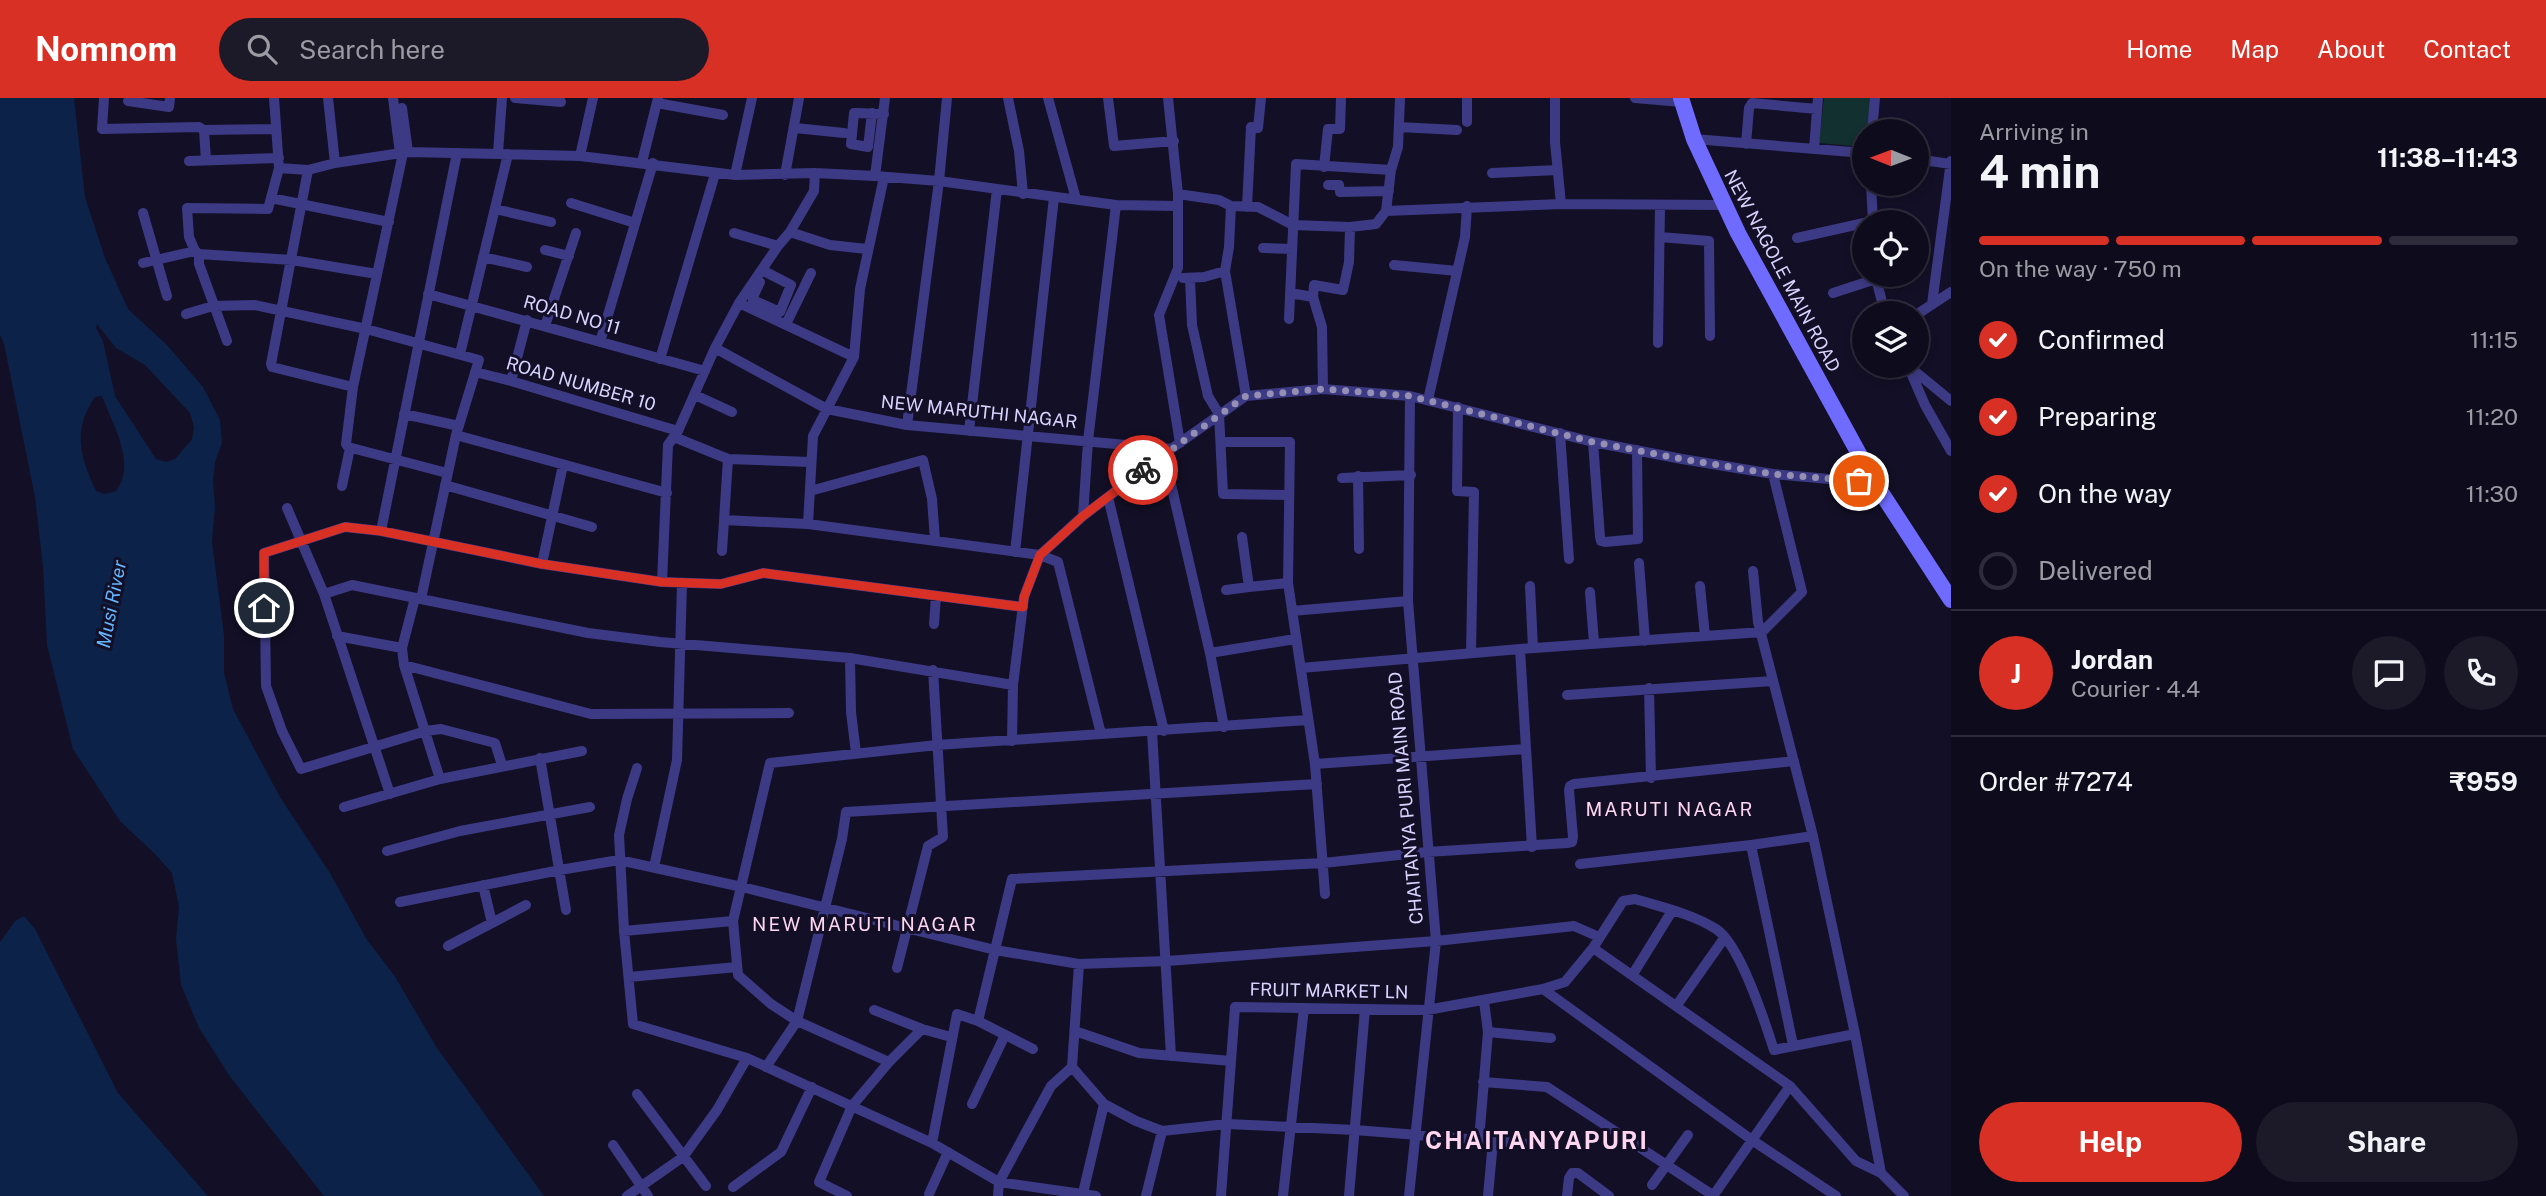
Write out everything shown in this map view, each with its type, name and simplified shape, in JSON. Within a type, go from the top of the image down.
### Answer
[{"type":"street","points":[[104,98],[102,129],[276,129]]},
{"type":"street","points":[[128,101],[169,107],[170,98]]},
{"type":"street","points":[[227,341],[197,252],[189,237],[187,208],[268,209],[279,163],[274,98]]},
{"type":"street","points":[[328,98],[335,163]]},
{"type":"street","points":[[393,98],[404,153]]},
{"type":"street","points":[[342,486],[350,448],[346,441],[353,387],[404,153],[400,98]]},
{"type":"street","points":[[460,354],[495,209],[503,153],[502,98]]},
{"type":"street","points":[[515,98],[562,102]]},
{"type":"street","points":[[580,156],[593,98]]},
{"type":"street","points":[[735,175],[752,98]]},
{"type":"street","points":[[785,176],[799,98]]},
{"type":"street","points":[[808,524],[810,462],[814,436],[854,357],[860,289],[879,176],[876,132],[878,114],[885,98]]},
{"type":"street","points":[[907,425],[939,181],[947,98]]},
{"type":"street","points":[[1008,98],[1019,151],[1023,194]]},
{"type":"street","points":[[1048,98],[1076,199]]},
{"type":"street","points":[[1108,98],[1114,146],[1174,141]]},
{"type":"street","points":[[1168,98],[1178,194],[1178,268],[1159,315],[1172,449],[1224,727]]},
{"type":"street","points":[[1247,207],[1251,127],[1258,128],[1261,98]]},
{"type":"street","points":[[1324,167],[1328,129],[1340,129],[1341,98]]},
{"type":"street","points":[[1178,194],[1219,201],[1231,206],[1258,207],[1293,225],[1350,227],[1376,223],[1386,211],[1391,170],[1398,147],[1400,98]]},
{"type":"street","points":[[1466,122],[1467,98]]},
{"type":"street","points":[[1555,98],[1560,204]]},
{"type":"street","points":[[1635,98],[1682,100]]},
{"type":"street","points":[[1873,119],[1875,98]]},
{"type":"street","points":[[600,342],[635,223],[657,100],[723,115]]},
{"type":"street","name":"NEW NAGOLE MAIN ROAD","points":[[1682,100],[1694,139],[1723,205],[1875,483],[1951,599]]},
{"type":"street","points":[[1746,144],[1749,108],[1752,103],[1818,104],[1814,149]]},
{"type":"street","points":[[876,132],[868,147],[851,144],[854,113],[878,114]]},
{"type":"street","points":[[1399,127],[1457,130]]},
{"type":"street","points":[[795,128],[844,133]]},
{"type":"street","points":[[204,130],[206,160]]},
{"type":"street","points":[[1694,139],[1852,152]]},
{"type":"street","points":[[190,161],[279,163],[309,170],[335,163],[404,153],[580,156],[715,174],[785,176],[815,173],[879,176],[939,181],[1116,205],[1177,206]]},
{"type":"street","points":[[381,531],[457,153]]},
{"type":"street","points":[[1929,160],[1951,163],[1931,304]]},
{"type":"street","points":[[1289,319],[1296,164],[1391,170]]},
{"type":"street","points":[[309,170],[271,359],[272,367],[353,387]]},
{"type":"street","points":[[1492,173],[1558,170]]},
{"type":"street","points":[[815,173],[814,191],[790,232],[778,246],[752,297],[756,306],[786,324],[854,357]]},
{"type":"street","points":[[660,359],[715,174]]},
{"type":"street","points":[[1328,185],[1339,185],[1340,192],[1389,191]]},
{"type":"street","points":[[969,431],[997,189]]},
{"type":"street","points":[[1015,552],[1054,197]]},
{"type":"street","points":[[271,198],[389,222]]},
{"type":"street","points":[[571,204],[635,223]]},
{"type":"street","points":[[1386,211],[1560,204],[1723,205]]},
{"type":"street","points":[[1083,516],[1088,441],[1116,205]]},
{"type":"street","points":[[1658,343],[1660,205]]},
{"type":"street","points":[[1231,206],[1225,271],[1246,396]]},
{"type":"street","points":[[1428,400],[1465,237],[1467,206]]},
{"type":"street","points":[[495,209],[551,222]]},
{"type":"street","points":[[143,214],[167,296]]},
{"type":"street","points":[[1797,238],[1852,226]]},
{"type":"street","points":[[1323,389],[1322,327],[1313,297],[1314,285],[1343,290],[1349,262],[1350,227]]},
{"type":"street","points":[[790,232],[830,245],[867,249]]},
{"type":"street","points":[[545,327],[576,233]]},
{"type":"street","points":[[733,233],[778,246]]},
{"type":"street","points":[[1660,237],[1709,241],[1710,336]]},
{"type":"street","points":[[1263,248],[1292,249]]},
{"type":"street","points":[[545,250],[569,257]]},
{"type":"street","points":[[143,263],[197,252],[292,260],[377,274]]},
{"type":"street","points":[[483,257],[527,267]]},
{"type":"street","points":[[1394,265],[1457,271]]},
{"type":"street","points":[[662,582],[668,445],[676,434],[715,348],[739,303],[764,271]]},
{"type":"street","points":[[739,303],[780,312],[791,285],[764,271]]},
{"type":"street","points":[[1175,278],[1204,277],[1225,271]]},
{"type":"street","points":[[786,324],[811,273]]},
{"type":"street","points":[[1190,278],[1192,324],[1208,396],[1219,414],[1223,494],[1289,495]]},
{"type":"street","points":[[1833,293],[1852,286]]},
{"type":"street","points":[[1931,304],[1951,292]]},
{"type":"street","points":[[1290,293],[1313,297]]},
{"type":"street","name":"ROAD NO 11","points":[[428,294],[705,371]]},
{"type":"street","points":[[186,314],[213,306],[254,304],[366,329],[479,360],[458,430],[418,598],[402,648],[404,665],[440,779]]},
{"type":"street","points":[[511,381],[527,320]]},
{"type":"street","name":"NEW MARUTHI NAGAR","points":[[715,348],[827,409],[907,425],[1172,449]]},
{"type":"street","name":"ROAD NUMBER 10","points":[[475,372],[676,434],[728,459]]},
{"type":"street","points":[[1914,378],[1925,405],[1951,451]]},
{"type":"street","points":[[1923,378],[1951,401]]},
{"type":"street","points":[[1012,741],[1013,685],[1024,597],[1040,555],[1083,516],[1246,396],[1323,389],[1410,396],[1593,442],[1773,474],[1875,483]]},
{"type":"street","points":[[695,395],[732,412]]},
{"type":"street","name":"CHAITANYA PURI MAIN ROAD","points":[[1409,1196],[1436,941],[1408,601],[1410,396]]},
{"type":"street","points":[[1458,408],[1457,491],[1474,492],[1471,653]]},
{"type":"street","points":[[404,414],[563,465],[667,493]]},
{"type":"street","points":[[1560,433],[1569,559]]},
{"type":"street","points":[[1221,442],[1290,442],[1288,583],[1315,764],[1325,894]]},
{"type":"street","points":[[1593,442],[1600,537],[1601,541],[1605,542],[1638,539],[1637,450]]},
{"type":"street","points":[[350,448],[592,527]]},
{"type":"street","points":[[722,551],[728,459],[810,462]]},
{"type":"street","points":[[810,491],[923,460],[932,499],[934,540]]},
{"type":"street","points":[[542,564],[563,465]]},
{"type":"street","points":[[1301,668],[1594,643],[1762,632],[1802,592],[1773,474]]},
{"type":"street","points":[[1342,478],[1411,475]]},
{"type":"street","points":[[1358,476],[1359,549]]},
{"type":"street","points":[[1108,497],[1158,731],[1155,795],[1171,1056]]},
{"type":"street","points":[[287,508],[324,594],[390,794]]},
{"type":"street","points":[[724,520],[808,524],[1040,555],[1058,562]]},
{"type":"street","points":[[502,765],[495,743],[442,729],[426,731],[301,769],[282,731],[266,687],[264,553],[345,527],[381,531],[542,564],[662,582],[721,584],[763,573],[1023,607]]},
{"type":"street","points":[[1242,537],[1249,587]]},
{"type":"street","points":[[1055,544],[1101,734]]},
{"type":"street","points":[[1639,563],[1645,641]]},
{"type":"street","points":[[1753,571],[1758,622],[1813,836],[1881,1173]]},
{"type":"street","points":[[654,867],[677,760],[682,583]]},
{"type":"street","points":[[1226,590],[1288,583]]},
{"type":"street","points":[[324,594],[352,585],[588,633],[850,658],[1013,685]]},
{"type":"street","points":[[1530,586],[1533,648]]},
{"type":"street","points":[[1700,586],[1705,636]]},
{"type":"street","points":[[1590,592],[1594,643]]},
{"type":"street","points":[[934,624],[936,596]]},
{"type":"street","points":[[1292,611],[1408,601]]},
{"type":"street","points":[[337,636],[402,648]]},
{"type":"street","points":[[1210,653],[1295,639]]},
{"type":"street","points":[[1520,649],[1532,847]]},
{"type":"street","points":[[850,658],[851,712],[856,753]]},
{"type":"street","points":[[404,665],[591,714],[789,713]]},
{"type":"street","points":[[897,968],[929,846],[943,837],[933,670]]},
{"type":"street","points":[[1567,695],[1773,681]]},
{"type":"street","points":[[1649,688],[1651,778]]},
{"type":"street","points":[[889,1062],[797,1021],[771,1004],[738,975],[733,921],[770,763],[937,745],[1308,720]]},
{"type":"street","points":[[1315,764],[1526,749]]},
{"type":"street","points":[[344,807],[440,779],[582,751]]},
{"type":"street","points":[[540,758],[566,910]]},
{"type":"street","points":[[978,1021],[1012,879],[1323,863],[1427,852],[1532,847],[1572,842],[1570,786],[1794,761]]},
{"type":"street","points":[[637,768],[619,835],[624,931],[633,1024],[747,1058],[932,1143],[999,1182],[1096,1196]]},
{"type":"street","points":[[766,1067],[797,1021],[842,839],[846,812],[1317,785]]},
{"type":"street","points":[[387,851],[460,831],[590,807]]},
{"type":"street","points":[[1580,864],[1813,836]]},
{"type":"street","points":[[1751,845],[1793,1045]]},
{"type":"street","points":[[400,902],[619,860],[742,887],[995,950],[1079,964],[1167,961],[1436,941],[1574,926],[1599,937]]},
{"type":"street","points":[[483,885],[492,923]]},
{"type":"street","name":"FRUIT MARKET LN","points":[[1221,1196],[1235,1007],[1427,1010],[1543,989],[1565,982],[1593,948],[1623,901],[1635,899],[1703,922],[1719,930],[1725,937]]},
{"type":"street","points":[[448,946],[526,905]]},
{"type":"street","points":[[1633,974],[1672,911]]},
{"type":"street","points":[[624,931],[733,921]]},
{"type":"street","points":[[1677,1005],[1725,937],[1760,1008],[1774,1050],[1768,1070]]},
{"type":"street","points":[[1593,948],[1790,1086],[1856,1161],[1881,1173],[1899,1194]]},
{"type":"street","points":[[998,1196],[999,1182],[1051,1086],[1072,1067],[1079,964]]},
{"type":"street","points":[[629,977],[737,967]]},
{"type":"street","points":[[1543,989],[1752,1140],[1836,1196]]},
{"type":"street","points":[[1479,1140],[1488,1032],[1484,1001]]},
{"type":"street","points":[[1283,1196],[1304,1008]]},
{"type":"street","points":[[1349,1196],[1365,1009]]},
{"type":"street","points":[[874,1010],[951,1037]]},
{"type":"street","points":[[932,1143],[957,1014],[978,1021],[1033,1049]]},
{"type":"street","points":[[847,1196],[818,1182],[852,1106],[889,1062],[922,1029]]},
{"type":"street","points":[[1075,1031],[1139,1053],[1230,1061]]},
{"type":"street","points":[[1488,1032],[1551,1038]]},
{"type":"street","points":[[1757,1062],[1774,1050],[1855,1034]]},
{"type":"street","points":[[972,1104],[1005,1035]]},
{"type":"street","points":[[627,1196],[683,1157],[717,1110],[747,1058]]},
{"type":"street","points":[[1072,1067],[1104,1104],[1162,1131],[1227,1124],[1291,1126],[1528,1144]]},
{"type":"street","points":[[1483,1082],[1547,1087],[1713,1196],[1790,1086]]},
{"type":"street","points":[[733,1187],[781,1152],[812,1087]]},
{"type":"street","points":[[637,1094],[706,1186]]},
{"type":"street","points":[[1083,1193],[1104,1104]]},
{"type":"street","points":[[1146,1196],[1162,1131]]},
{"type":"street","points":[[1652,1185],[1688,1135]]},
{"type":"street","points":[[1488,1196],[1493,1141]]},
{"type":"street","points":[[613,1145],[648,1196]]},
{"type":"street","points":[[929,1194],[948,1152]]},
{"type":"street","points":[[1567,1196],[1569,1178],[1573,1173],[1578,1173],[1609,1196]]},
{"type":"green space","points":[[1824,98],[1871,98],[1868,119],[1852,119],[1852,146],[1819,143]]},
{"type":"water","name":"Musi River","points":[[0,98],[74,98],[85,197],[105,258],[128,309],[166,344],[203,387],[220,420],[222,443],[215,462],[213,481],[215,507],[212,542],[224,635],[224,673],[233,709],[280,797],[330,873],[367,940],[394,975],[437,1048],[544,1196],[324,1196],[231,1078],[199,1028],[181,985],[176,939],[179,907],[172,873],[120,821],[73,749],[47,645],[43,567],[35,497],[0,335]],"holes":[[[97,324],[116,348],[145,365],[190,413],[194,427],[192,439],[175,459],[166,462],[156,459],[115,396]],[[102,396],[121,444],[124,469],[116,491],[105,494],[96,491],[81,444],[83,421],[88,409],[95,397]]]},
{"type":"water","points":[[24,916],[35,929],[118,1093],[208,1196],[0,1196],[0,942],[15,921]]},
{"type":"way so far","points":[[1143,470],[1246,396],[1323,389],[1410,396],[1593,442],[1682,459],[1773,474],[1859,481]]},
{"type":"district","name":"MARUTI NAGAR","points":[[1670,809]]},
{"type":"district","name":"NEW MARUTI NAGAR","points":[[865,924]]},
{"type":"district","name":"CHAITANYAPURI","points":[[1537,1141]]},
{"type":"route","points":[[264,608],[264,553],[345,527],[381,531],[542,564],[662,582],[721,584],[763,573],[1023,607],[1024,597],[1040,555],[1083,516],[1143,470]]}]
